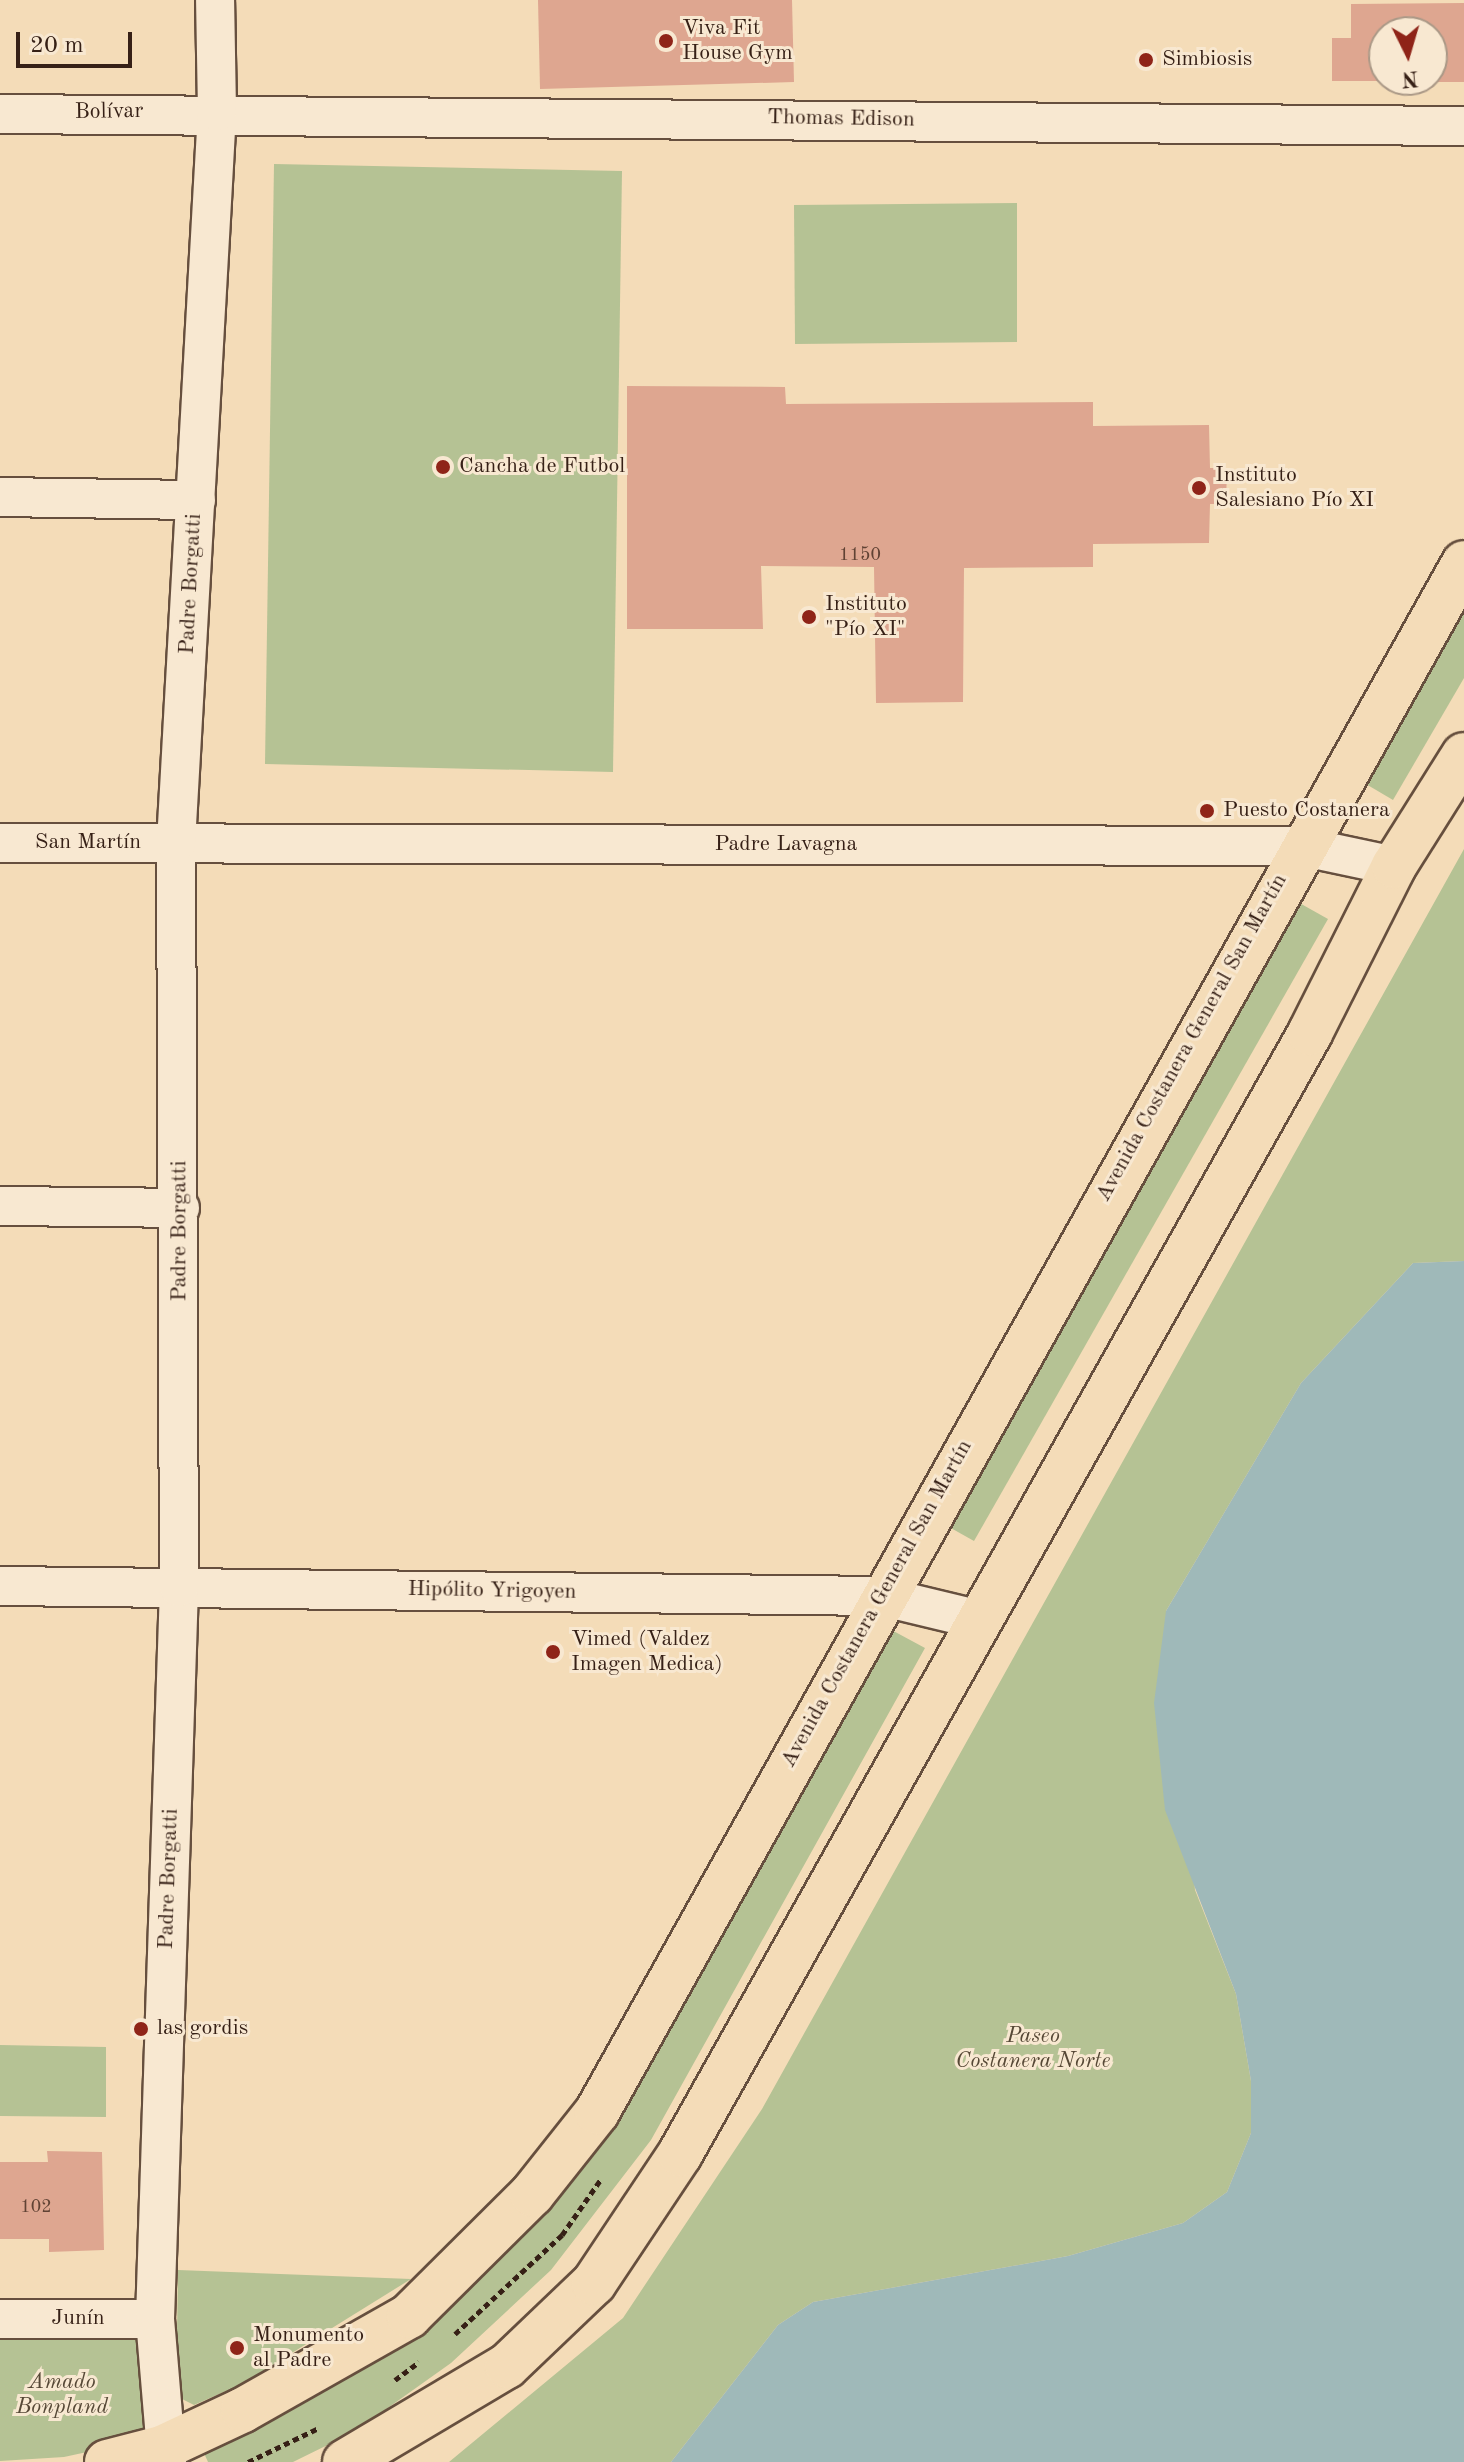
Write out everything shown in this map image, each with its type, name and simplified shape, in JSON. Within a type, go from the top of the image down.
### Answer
[{"type":"main road","name":"Avenida Costanera General San Martín","points":[[107,2462],[165,2455],[409,2316],[532,2194],[597,2112],[880,1596],[1300,846],[1464,563]]},
{"type":"main road","points":[[345,2462],[507,2366],[594,2283],[680,2154],[1310,1033],[1394,866],[1464,755]]},
{"type":"street","name":"Padre Borgatti","points":[[165,2455],[155,2319],[179,1587],[180,1208],[176,843],[217,111],[215,0]]},
{"type":"street","name":"Bolívar","points":[[0,114],[217,111]]},
{"type":"street","name":"Thomas Edison","points":[[217,111],[1464,126]]},
{"type":"street","points":[[0,497],[196,500]]},
{"type":"street","name":"San Martín","points":[[0,843],[176,843]]},
{"type":"street","name":"Padre Lavagna","points":[[176,843],[1300,846],[1394,866]]},
{"type":"street","points":[[0,1206],[180,1208]]},
{"type":"street","name":"Hipólito Yrigoyen","points":[[0,1586],[880,1596],[980,1620]]},
{"type":"street","name":"Junín","points":[[0,2319],[155,2319]]},
{"type":"green space","name":"Cancha de Futbol","points":[[274,164],[622,171],[613,772],[265,764]]},
{"type":"green space","points":[[1017,203],[1017,342],[795,344],[794,205]]},
{"type":"green space","points":[[1464,588],[1464,678],[1393,800],[1354,777]]},
{"type":"green space","name":"Paseo Costanera Norte","points":[[1464,849],[1464,1261],[1413,1263],[1301,1383],[1166,1611],[1195,1890],[1236,1994],[1251,2081],[1251,2133],[1227,2192],[1183,2223],[1068,2256],[813,2302],[778,2325],[671,2462],[449,2462],[623,2318],[762,2109]]},
{"type":"green space","points":[[1287,896],[1328,919],[974,1541],[933,1518]]},
{"type":"green space","points":[[886,1627],[925,1648],[651,2140],[551,2270],[451,2363],[354,2432],[293,2462],[208,2462],[203,2451],[341,2380],[446,2306]]},
{"type":"green space","points":[[0,2045],[106,2047],[106,2117],[0,2116]]},
{"type":"green space","points":[[178,2270],[411,2279],[242,2384],[194,2405],[176,2396]]},
{"type":"green space","name":"Amado Bonpland","points":[[0,2334],[145,2334],[147,2439],[64,2457],[0,2461]]},
{"type":"water","points":[[1464,1261],[1464,2462],[671,2462],[778,2325],[813,2302],[1068,2256],[1183,2223],[1227,2192],[1251,2133],[1251,2081],[1236,1994],[1165,1810],[1154,1703],[1166,1611],[1301,1383],[1413,1263]]},
{"type":"building","name":"Viva Fit House Gym","points":[[538,0],[792,0],[794,82],[540,89]]},
{"type":"building","points":[[1464,3],[1464,82],[1448,82],[1448,16],[1368,16],[1368,81],[1332,81],[1332,38],[1351,38],[1351,4]]},
{"type":"building","name":"Instituto \"Pío XI\"","points":[[627,386],[785,387],[786,404],[1093,402],[1093,426],[1209,425],[1210,468],[1227,468],[1226,504],[1210,504],[1209,543],[1093,544],[1093,567],[964,568],[963,702],[876,703],[874,567],[761,566],[763,629],[627,629]]},
{"type":"building","points":[[47,2151],[102,2152],[104,2250],[49,2252],[49,2239],[0,2239],[0,2162],[48,2162]]},
{"type":"place","name":"Viva Fit House Gym","points":[[666,41]]},
{"type":"place","name":"Simbiosis","points":[[1146,60]]},
{"type":"place","name":"Cancha de Futbol","points":[[443,467]]},
{"type":"place","name":"Instituto Salesiano Pío XI","points":[[1199,488]]},
{"type":"place","name":"Instituto \"Pío XI\"","points":[[809,617]]},
{"type":"place","name":"Puesto Costanera","points":[[1207,811]]},
{"type":"place","name":"Vimed (Valdez Imagen Medica)","points":[[553,1652]]},
{"type":"place","name":"las gordis","points":[[141,2029]]},
{"type":"place","name":"Monumento al Padre","points":[[237,2348]]}]
